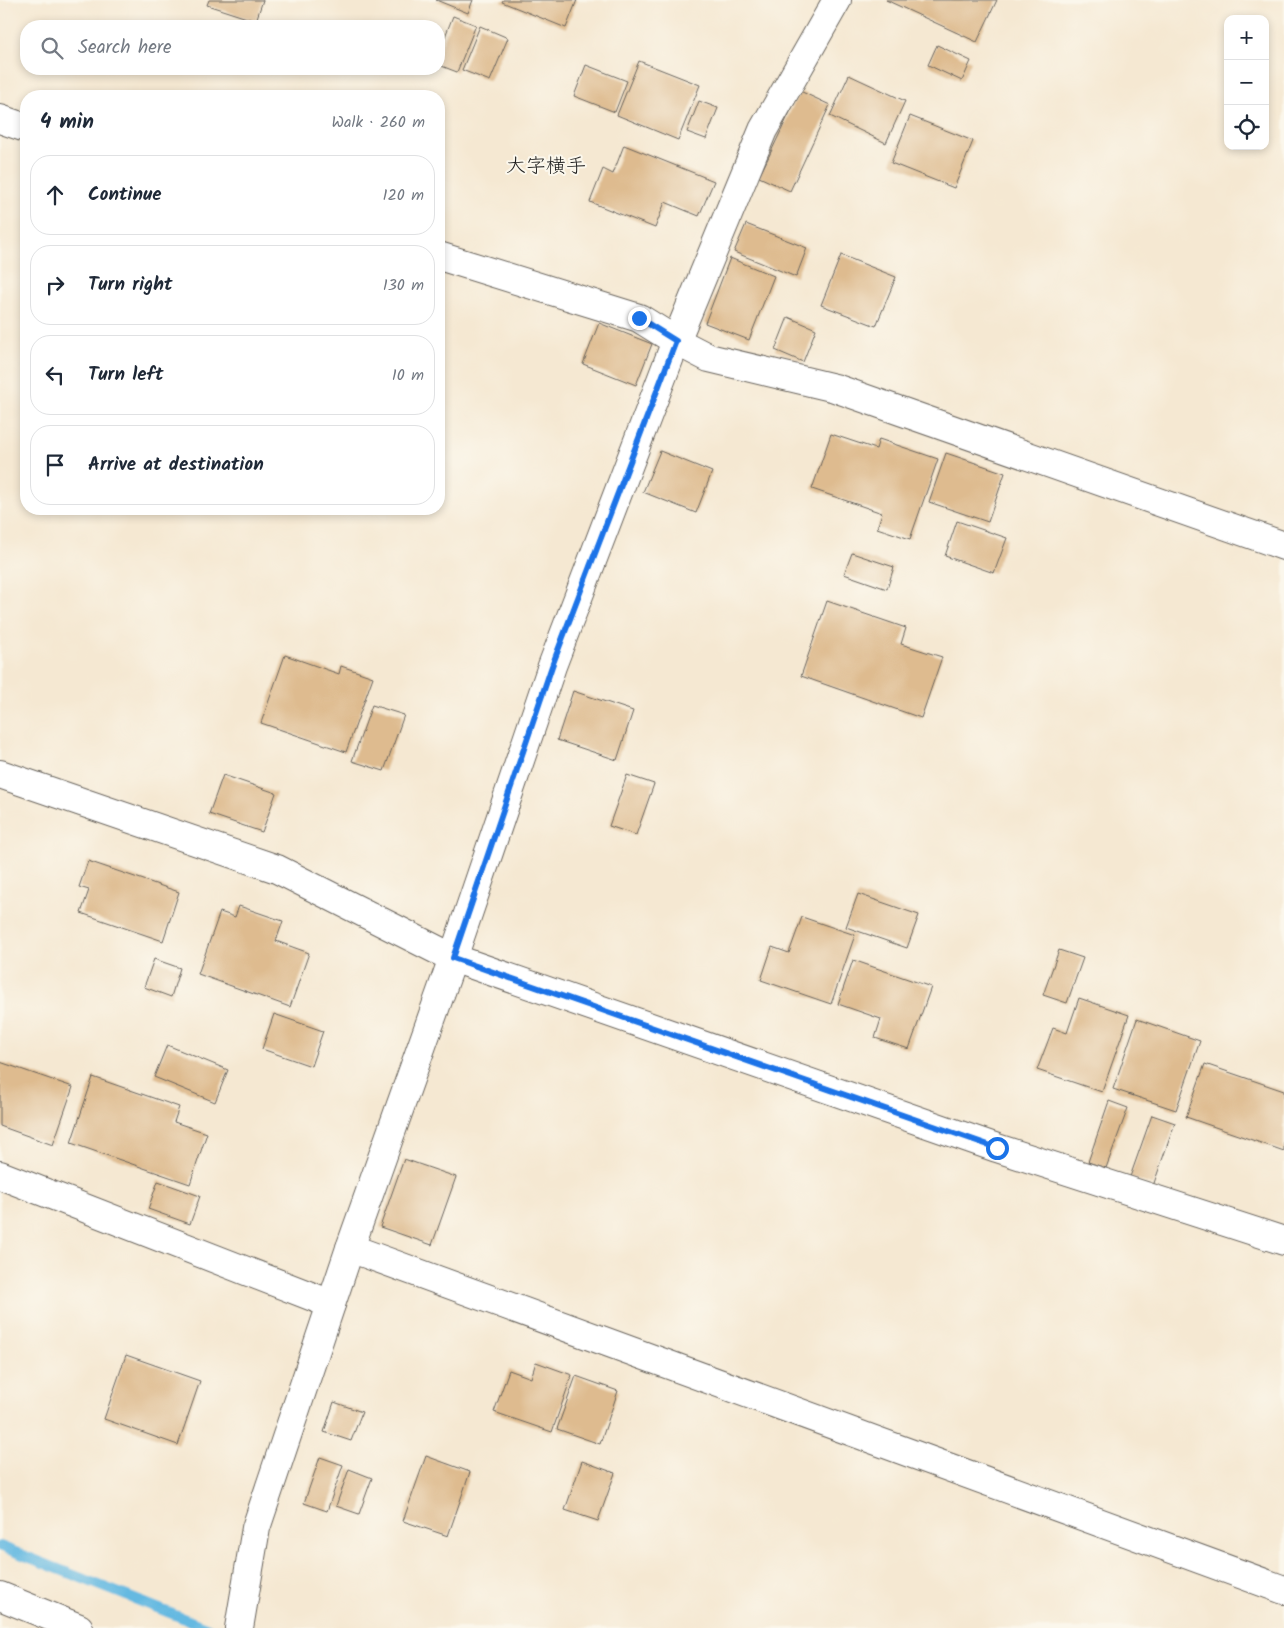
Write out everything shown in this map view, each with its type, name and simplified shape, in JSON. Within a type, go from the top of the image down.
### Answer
[{"type":"street","points":[[240,1624],[256,1528],[350,1248],[453,958],[552,666],[676,341],[763,130],[837,0]]},
{"type":"street","points":[[0,119],[20,126]]},
{"type":"street","points":[[445,258],[639,318],[676,341],[709,358],[835,388],[1284,546]]},
{"type":"street","points":[[0,774],[277,869],[453,958],[997,1148],[1284,1241]]},
{"type":"street","points":[[0,1175],[331,1304]]},
{"type":"street","points":[[350,1248],[1284,1590]]},
{"type":"street","points":[[0,1596],[80,1628]]},
{"type":"building","points":[[209,0],[263,0],[256,20],[207,5]]},
{"type":"building","points":[[436,0],[473,0],[468,13]]},
{"type":"building","points":[[503,0],[577,0],[566,28],[502,2]]},
{"type":"building","points":[[886,0],[997,0],[977,42]]},
{"type":"building","points":[[453,16],[476,25],[457,72],[445,67],[445,37]]},
{"type":"building","points":[[480,26],[508,38],[490,81],[462,70]]},
{"type":"building","points":[[937,45],[971,61],[962,81],[928,65]]},
{"type":"building","points":[[639,61],[700,85],[678,140],[617,115]]},
{"type":"building","points":[[586,65],[627,81],[615,112],[574,96]]},
{"type":"building","points":[[849,75],[905,101],[886,143],[830,116]]},
{"type":"building","points":[[800,91],[830,105],[790,191],[759,177]]},
{"type":"building","points":[[699,101],[718,108],[706,139],[687,132]]},
{"type":"building","points":[[910,116],[973,141],[954,188],[891,163]]},
{"type":"building","points":[[624,145],[714,181],[699,216],[665,202],[655,228],[590,202],[603,169],[613,174]]},
{"type":"building","points":[[746,224],[807,248],[796,277],[734,252]]},
{"type":"building","points":[[841,255],[896,277],[876,326],[821,305]]},
{"type":"building","points":[[730,258],[774,276],[749,340],[705,323]]},
{"type":"building","points":[[788,317],[816,329],[803,362],[775,350]]},
{"type":"building","points":[[599,323],[652,344],[636,385],[583,364]]},
{"type":"building","points":[[831,434],[876,449],[879,439],[938,459],[910,539],[877,528],[882,513],[812,489]]},
{"type":"building","points":[[660,451],[712,472],[696,513],[643,492]]},
{"type":"building","points":[[946,453],[1005,473],[988,522],[929,502]]},
{"type":"building","points":[[957,521],[1007,538],[994,573],[945,556]]},
{"type":"building","points":[[852,553],[894,567],[887,589],[844,574]]},
{"type":"building","points":[[827,601],[906,628],[901,644],[942,657],[921,718],[801,676]]},
{"type":"building","points":[[285,655],[339,674],[341,666],[373,677],[346,752],[261,723]]},
{"type":"building","points":[[573,691],[633,711],[617,760],[557,740]]},
{"type":"building","points":[[372,705],[404,715],[384,771],[352,761]]},
{"type":"building","points":[[223,775],[276,793],[262,832],[209,814]]},
{"type":"building","points":[[627,775],[654,784],[636,835],[609,826]]},
{"type":"building","points":[[88,861],[179,892],[163,941],[81,913],[89,890],[79,887]]},
{"type":"building","points":[[858,894],[919,915],[907,948],[846,927]]},
{"type":"building","points":[[239,906],[283,921],[276,941],[309,953],[290,1007],[198,974],[220,912],[235,917]]},
{"type":"building","points":[[802,917],[855,935],[831,1004],[761,980],[772,947],[789,953]]},
{"type":"building","points":[[1059,950],[1083,958],[1067,1003],[1043,995]]},
{"type":"building","points":[[154,959],[180,968],[171,997],[144,987]]},
{"type":"building","points":[[853,960],[931,987],[909,1049],[875,1038],[881,1019],[838,1004]]},
{"type":"building","points":[[1079,998],[1129,1015],[1102,1092],[1037,1070],[1053,1028],[1067,1033]]},
{"type":"building","points":[[274,1014],[323,1031],[311,1066],[262,1049]]},
{"type":"building","points":[[1137,1019],[1200,1041],[1176,1110],[1113,1089]]},
{"type":"building","points":[[167,1045],[228,1070],[215,1102],[154,1077]]},
{"type":"building","points":[[0,1062],[73,1087],[53,1145],[0,1126]]},
{"type":"building","points":[[1205,1064],[1284,1091],[1284,1151],[1186,1117]]},
{"type":"building","points":[[93,1077],[179,1107],[174,1122],[207,1133],[190,1184],[71,1143]]},
{"type":"building","points":[[1109,1101],[1128,1108],[1106,1168],[1088,1162]]},
{"type":"building","points":[[1152,1115],[1175,1123],[1153,1186],[1130,1177]]},
{"type":"building","points":[[404,1159],[456,1177],[432,1245],[380,1227]]},
{"type":"building","points":[[158,1181],[200,1196],[190,1224],[148,1209]]},
{"type":"building","points":[[126,1355],[200,1381],[178,1445],[104,1419]]},
{"type":"building","points":[[536,1362],[572,1375],[552,1432],[494,1412],[509,1370],[531,1378]]},
{"type":"building","points":[[576,1376],[618,1391],[600,1444],[557,1429]]},
{"type":"building","points":[[334,1402],[362,1412],[351,1441],[324,1432]]},
{"type":"building","points":[[426,1456],[470,1472],[448,1536],[403,1521]]},
{"type":"building","points":[[320,1457],[343,1465],[327,1511],[304,1503]]},
{"type":"building","points":[[582,1461],[615,1473],[598,1521],[565,1510]]},
{"type":"building","points":[[349,1469],[372,1478],[359,1514],[336,1506]]},
{"type":"waterway","points":[[0,1546],[208,1628]]},
{"type":"district","name":"大字横手","points":[[546,167]]},
{"type":"route","points":[[639,318],[676,341],[552,666],[453,958],[997,1148]]}]
